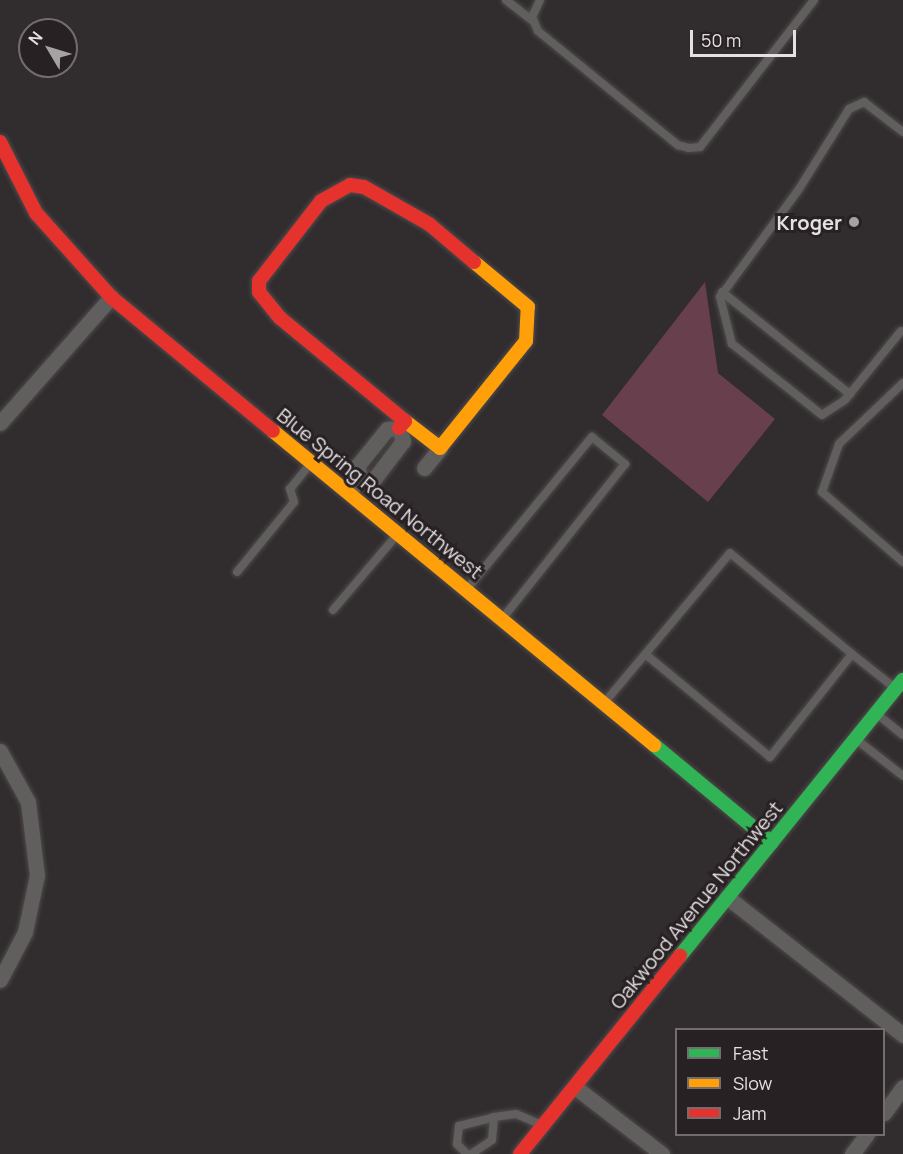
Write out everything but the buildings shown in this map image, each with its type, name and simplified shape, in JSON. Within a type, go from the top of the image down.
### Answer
[{"type":"street","name":"Blue Spring Road Northwest","points":[[0,142],[36,213],[111,297],[772,843]]},
{"type":"street","points":[[424,468],[526,341],[528,306],[429,224],[350,185],[321,201],[259,281],[260,292],[280,318],[402,425],[440,448]]},
{"type":"street","points":[[0,423],[111,297]]},
{"type":"street","points":[[348,492],[358,480],[374,478],[403,441],[402,425]]},
{"type":"street","name":"Oakwood Avenue Northwest","points":[[520,1154],[900,685]]},
{"type":"street","points":[[0,751],[28,802],[37,875],[24,932],[0,980]]},
{"type":"street","points":[[727,897],[903,1035]]},
{"type":"street","points":[[575,1087],[662,1154]]},
{"type":"street","points":[[885,1112],[903,1088]]},
{"type":"street","points":[[852,1154],[866,1136]]},
{"type":"lane","points":[[506,0],[650,123],[689,148],[700,147],[814,0]]},
{"type":"lane","points":[[535,23],[540,0]]},
{"type":"lane","points":[[902,331],[850,394],[833,410],[815,413],[744,357],[725,332],[722,292],[799,189],[849,109],[864,102],[903,132]]},
{"type":"lane","points":[[722,292],[850,394]]},
{"type":"lane","points":[[903,383],[839,444],[822,492],[903,562]]},
{"type":"lane","points":[[467,590],[592,437],[625,464],[502,619]]},
{"type":"lane","points":[[237,572],[294,502],[290,489],[311,463]]},
{"type":"lane","points":[[333,610],[399,534]]},
{"type":"lane","points":[[604,704],[730,553],[852,654],[900,685]]},
{"type":"lane","points":[[645,654],[770,757],[852,654]]},
{"type":"lane","points":[[876,714],[903,735]]},
{"type":"lane","points":[[855,739],[903,776]]},
{"type":"lane","points":[[494,1117],[492,1140],[469,1154],[458,1144],[459,1126],[494,1117],[516,1114],[543,1125]]},
{"type":"shaded area","points":[[705,282],[718,373],[775,419],[708,502],[602,415]]},
{"type":"traffic: fast","points":[[680,956],[903,680]]},
{"type":"traffic: fast","points":[[654,745],[772,843]]},
{"type":"traffic: slow","points":[[405,421],[440,448],[526,341],[528,307],[474,262]]},
{"type":"traffic: slow","points":[[273,431],[654,745]]},
{"type":"traffic: jam","points":[[0,142],[36,213],[111,297],[273,431]]},
{"type":"traffic: jam","points":[[399,428],[405,421],[280,318],[259,292],[259,281],[321,201],[350,185],[364,187],[429,224],[474,262]]},
{"type":"traffic: jam","points":[[520,1154],[680,956]]},
{"type":"place","name":"Kroger","points":[[854,222]]}]
